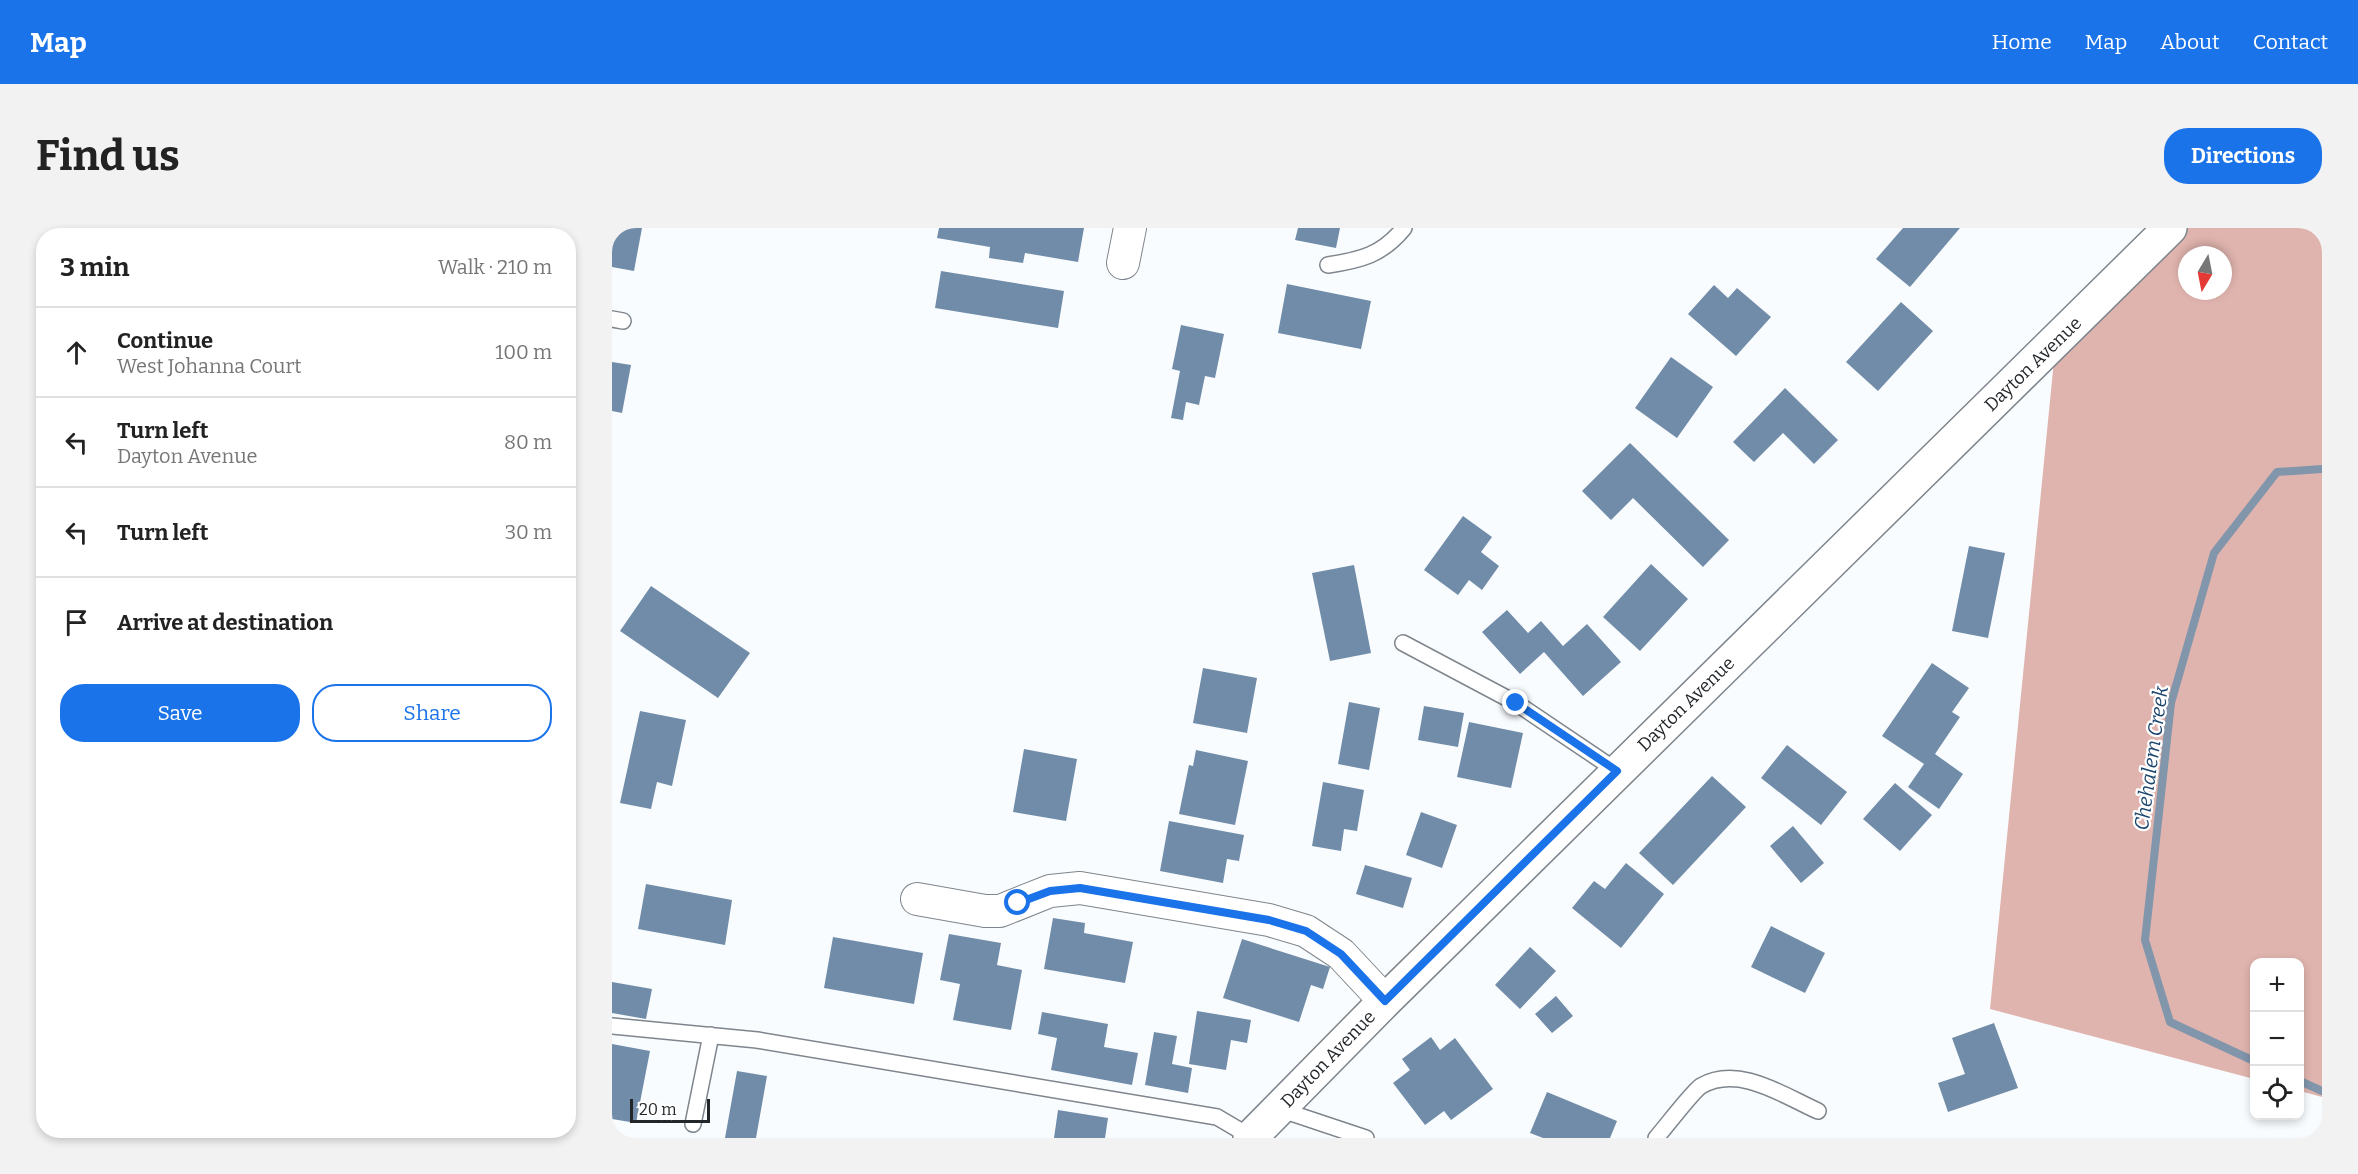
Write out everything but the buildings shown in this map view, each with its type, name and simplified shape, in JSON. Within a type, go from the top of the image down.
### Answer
[{"type":"street","points":[[1123,263],[1130,228]]},
{"type":"street","name":"Dayton Avenue","points":[[1251,1138],[1385,1001],[1617,771],[2170,228]]},
{"type":"street","points":[[917,899],[985,911],[1000,910],[1050,891],[1080,888],[1269,920],[1306,931],[1341,954],[1385,1001]]},
{"type":"lane","points":[[1328,265],[1361,260],[1391,243],[1404,228]]},
{"type":"lane","points":[[1403,643],[1516,703],[1617,771]]},
{"type":"lane","points":[[612,1026],[757,1040],[1217,1117],[1251,1138]]},
{"type":"lane","points":[[693,1124],[711,1035]]},
{"type":"lane","points":[[1656,1138],[1701,1086],[1730,1078],[1755,1083],[1818,1111]]},
{"type":"lane","points":[[1279,1109],[1366,1138]]},
{"type":"shaded area","points":[[2161,228],[2322,228],[2322,1097],[2304,1092],[2304,958],[2250,958],[2250,1078],[1990,1009],[2056,340]]},
{"type":"waterway","name":"Chehalem Creek","points":[[2250,1059],[2170,1022],[2145,940],[2171,703],[2214,553],[2277,472],[2322,469]]},
{"type":"waterway","name":"Chehalem Creek","points":[[2304,1083],[2322,1091]]},
{"type":"route","points":[[1018,903],[1050,891],[1080,888],[1269,920],[1306,931],[1341,954],[1385,1001],[1617,771],[1516,703]]}]
